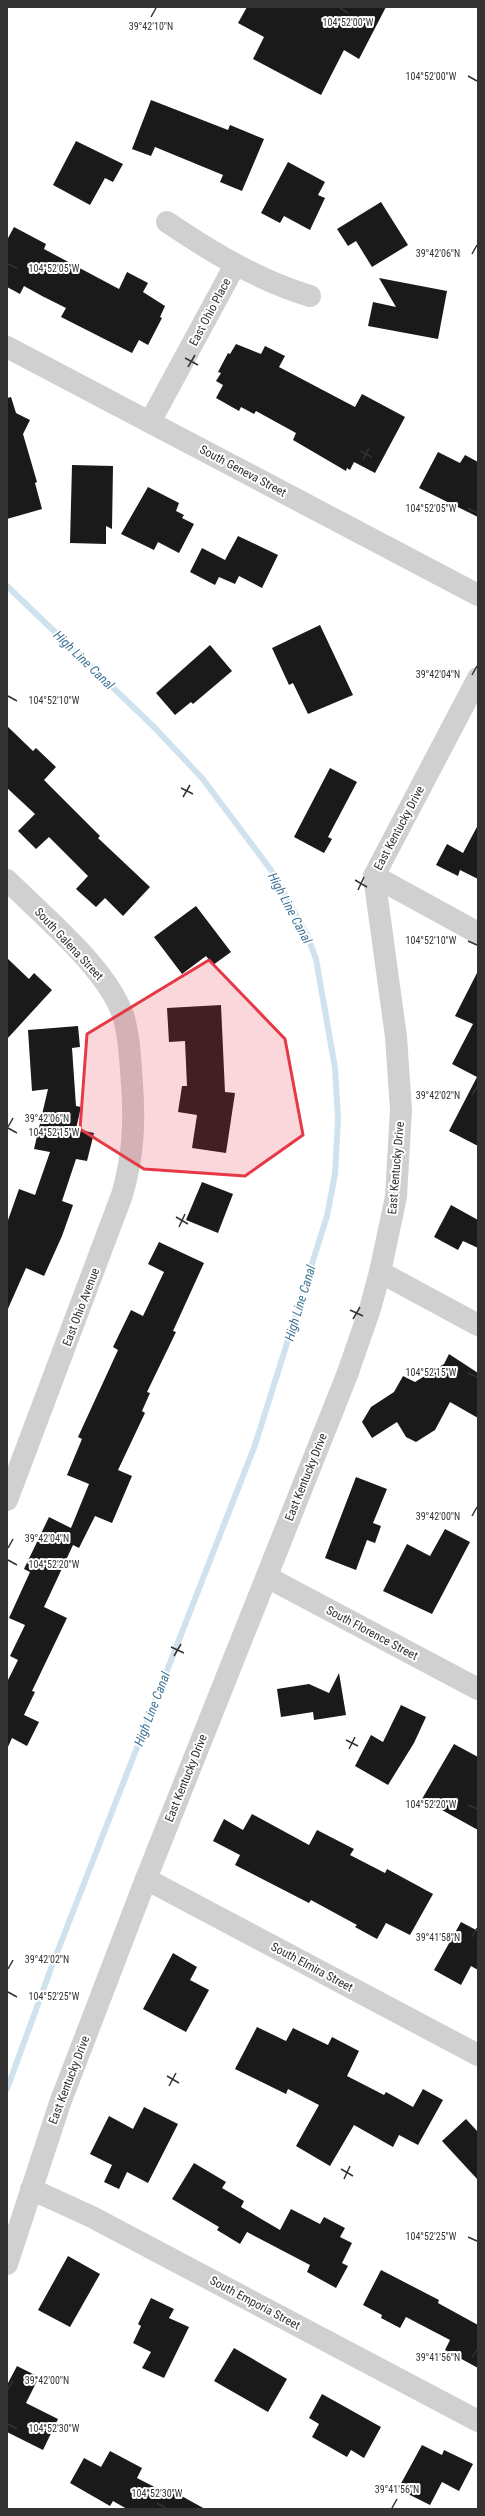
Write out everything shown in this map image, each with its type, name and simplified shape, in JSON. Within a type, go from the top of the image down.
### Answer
[{"type":"street","name":"East Ohio Place","points":[[167,222],[235,265],[280,286],[310,296]]},
{"type":"street","name":"East Ohio Place","points":[[150,422],[235,265]]},
{"type":"street","name":"South Geneva Street","points":[[7,347],[478,595]]},
{"type":"street","name":"East Kentucky Drive","points":[[7,2264],[60,2103],[146,1879],[355,1353],[380,1272],[396,1197],[401,1110],[396,1036],[374,876],[478,678]]},
{"type":"street","points":[[374,876],[478,933]]},
{"type":"street","name":"South Galena Street","points":[[7,880],[85,959],[116,1000],[128,1038],[134,1110]]},
{"type":"street","name":"East Ohio Avenue","points":[[7,1500],[122,1195],[133,1147],[134,1110]]},
{"type":"street","points":[[380,1272],[478,1324]]},
{"type":"street","name":"South Florence Street","points":[[267,1577],[478,1689]]},
{"type":"street","name":"South Elmira Street","points":[[146,1879],[478,2055]]},
{"type":"street","name":"South Emporia Street","points":[[31,2189],[92,2217],[478,2420]]},
{"type":"highlighted area","points":[[209,960],[285,1039],[303,1135],[245,1176],[144,1169],[80,1129],[87,1034]]},
{"type":"building","points":[[247,7],[386,7],[359,59],[344,50],[321,95],[253,59],[264,37],[238,23]]},
{"type":"building","points":[[151,100],[228,130],[230,125],[264,139],[242,191],[220,182],[223,175],[155,147],[151,156],[132,149]]},
{"type":"building","points":[[76,141],[123,164],[113,182],[105,178],[90,205],[53,185]]},
{"type":"building","points":[[288,162],[325,182],[318,195],[325,198],[310,230],[284,216],[280,223],[261,213]]},
{"type":"building","points":[[381,202],[408,245],[372,267],[356,241],[348,246],[337,229]]},
{"type":"building","points":[[14,227],[46,244],[44,249],[119,289],[127,272],[148,283],[143,292],[165,306],[160,317],[162,318],[148,345],[139,340],[132,353],[61,317],[66,308],[24,286],[20,294],[7,287],[7,240]]},
{"type":"building","points":[[379,278],[447,291],[438,339],[368,326],[373,302],[396,307]]},
{"type":"building","points":[[236,344],[261,354],[265,346],[285,356],[279,367],[355,407],[362,394],[405,417],[375,473],[354,462],[350,470],[347,468],[346,471],[293,440],[296,433],[256,411],[254,414],[241,407],[239,411],[216,398],[223,385],[216,381],[221,373],[218,372],[228,353],[230,354]]},
{"type":"building","points":[[11,397],[16,413],[30,420],[23,434],[37,482],[35,483],[42,509],[7,519],[7,398]]},
{"type":"building","points":[[438,452],[460,463],[465,455],[478,462],[478,517],[419,488]]},
{"type":"building","points":[[72,465],[113,466],[112,529],[106,526],[106,544],[70,543]]},
{"type":"building","points":[[148,487],[179,503],[176,511],[184,515],[182,518],[194,524],[179,553],[158,542],[154,550],[121,534]]},
{"type":"building","points":[[238,536],[278,555],[262,588],[239,576],[235,584],[219,577],[215,585],[190,572],[202,548],[225,560]]},
{"type":"building","points":[[320,625],[353,695],[308,714],[293,683],[289,685],[272,648]]},
{"type":"building","points":[[210,645],[232,671],[193,704],[191,702],[175,715],[156,693]]},
{"type":"building","points":[[7,726],[33,751],[36,748],[56,767],[44,780],[100,836],[98,838],[150,887],[123,916],[105,898],[96,907],[76,889],[88,876],[49,837],[36,849],[18,831],[35,814],[7,788]]},
{"type":"building","points":[[330,768],[357,782],[328,837],[332,839],[324,853],[294,837]]},
{"type":"building","points":[[478,825],[478,879],[460,870],[458,876],[436,865],[447,844],[463,853]]},
{"type":"building","points":[[196,906],[231,952],[213,965],[206,956],[182,974],[154,937]]},
{"type":"building","points":[[7,958],[29,979],[34,973],[52,990],[7,1039]]},
{"type":"building","points":[[478,971],[478,1146],[449,1131],[477,1077],[452,1064],[473,1024],[455,1016]]},
{"type":"building","points":[[221,1005],[225,1092],[235,1093],[226,1153],[192,1148],[197,1115],[178,1112],[182,1086],[187,1086],[185,1041],[169,1042],[167,1008]]},
{"type":"building","points":[[78,1026],[80,1047],[72,1048],[76,1106],[81,1107],[76,1129],[94,1133],[87,1161],[76,1159],[62,1201],[73,1205],[62,1236],[44,1276],[26,1268],[7,1311],[7,1223],[19,1189],[35,1195],[50,1152],[34,1149],[48,1089],[32,1091],[28,1030]]},
{"type":"building","points":[[202,1182],[233,1194],[218,1233],[186,1220]]},
{"type":"building","points":[[451,1205],[478,1220],[478,1248],[463,1241],[458,1250],[434,1237]]},
{"type":"building","points":[[159,1242],[204,1263],[173,1331],[176,1332],[147,1392],[150,1393],[142,1411],[145,1413],[118,1470],[132,1476],[112,1523],[95,1516],[79,1548],[73,1545],[44,1607],[67,1618],[32,1691],[35,1692],[24,1715],[39,1722],[27,1746],[12,1738],[7,1749],[7,1682],[18,1660],[10,1656],[25,1625],[9,1618],[30,1572],[24,1569],[49,1517],[71,1528],[89,1484],[67,1475],[82,1439],[78,1437],[118,1350],[113,1347],[131,1310],[143,1316],[164,1272],[148,1264]]},
{"type":"building","points":[[449,1354],[478,1373],[478,1418],[450,1402],[435,1430],[416,1442],[406,1437],[397,1422],[372,1438],[362,1422],[371,1407],[394,1392],[403,1376],[415,1382],[444,1364]]},
{"type":"building","points":[[356,1477],[387,1489],[373,1523],[381,1526],[375,1543],[367,1540],[356,1570],[325,1558]]},
{"type":"building","points":[[445,1529],[470,1542],[432,1614],[383,1591],[407,1544],[430,1556]]},
{"type":"building","points":[[339,1673],[346,1715],[314,1720],[313,1712],[281,1717],[277,1689],[309,1684],[329,1693]]},
{"type":"building","points":[[401,1705],[426,1717],[414,1743],[388,1785],[355,1766],[371,1735],[383,1742]]},
{"type":"building","points":[[454,1744],[478,1757],[478,1830],[422,1799]]},
{"type":"building","points":[[252,1814],[309,1845],[317,1830],[354,1849],[350,1855],[385,1873],[387,1869],[433,1894],[410,1935],[386,1923],[377,1939],[355,1927],[357,1925],[311,1900],[309,1903],[235,1865],[240,1855],[213,1841],[224,1819],[243,1830]]},
{"type":"building","points":[[461,1922],[478,1931],[478,1970],[471,1966],[461,1985],[434,1970]]},
{"type":"building","points":[[173,1953],[197,1967],[190,1980],[209,1990],[186,2032],[143,2009]]},
{"type":"building","points":[[257,2027],[286,2041],[293,2028],[328,2045],[332,2037],[359,2051],[347,2076],[384,2095],[386,2092],[413,2107],[423,2089],[443,2100],[418,2145],[399,2135],[393,2147],[354,2125],[330,2166],[296,2146],[319,2105],[288,2089],[286,2094],[235,2069]]},
{"type":"building","points":[[144,2107],[178,2124],[148,2183],[127,2172],[119,2189],[104,2182],[112,2165],[90,2154],[109,2116],[133,2129]]},
{"type":"building","points":[[466,2119],[478,2132],[478,2180],[442,2141]]},
{"type":"building","points":[[194,2163],[226,2182],[222,2188],[244,2201],[241,2207],[280,2230],[291,2209],[320,2224],[324,2217],[345,2228],[340,2237],[352,2243],[342,2263],[348,2266],[336,2288],[307,2272],[310,2265],[247,2232],[240,2244],[217,2230],[219,2227],[172,2199]]},
{"type":"building","points":[[68,2256],[100,2274],[70,2327],[38,2310]]},
{"type":"building","points":[[381,2270],[439,2300],[438,2303],[478,2325],[478,2368],[445,2350],[450,2340],[406,2317],[400,2328],[381,2318],[382,2315],[363,2305]]},
{"type":"building","points":[[151,2298],[174,2309],[169,2318],[189,2327],[164,2378],[142,2368],[151,2352],[133,2343],[141,2326],[138,2324]]},
{"type":"building","points":[[234,2348],[287,2379],[268,2412],[214,2381]]},
{"type":"building","points":[[17,2366],[39,2377],[26,2403],[58,2419],[43,2450],[7,2432],[7,2385]]},
{"type":"building","points":[[322,2394],[381,2427],[364,2458],[351,2450],[347,2457],[312,2437],[319,2424],[309,2418]]},
{"type":"building","points":[[422,2445],[442,2455],[444,2450],[473,2464],[459,2491],[442,2482],[430,2505],[398,2489]]},
{"type":"building","points":[[110,2451],[142,2468],[137,2478],[166,2493],[169,2489],[205,2509],[127,2509],[113,2501],[110,2506],[70,2483],[84,2458],[101,2467]]},
{"type":"waterway","name":"High Line Canal","points":[[7,586],[154,727],[202,778],[271,870],[307,935],[316,959],[335,1068],[338,1119],[335,1174],[327,1216],[255,1445],[53,1963],[7,2089]]}]
